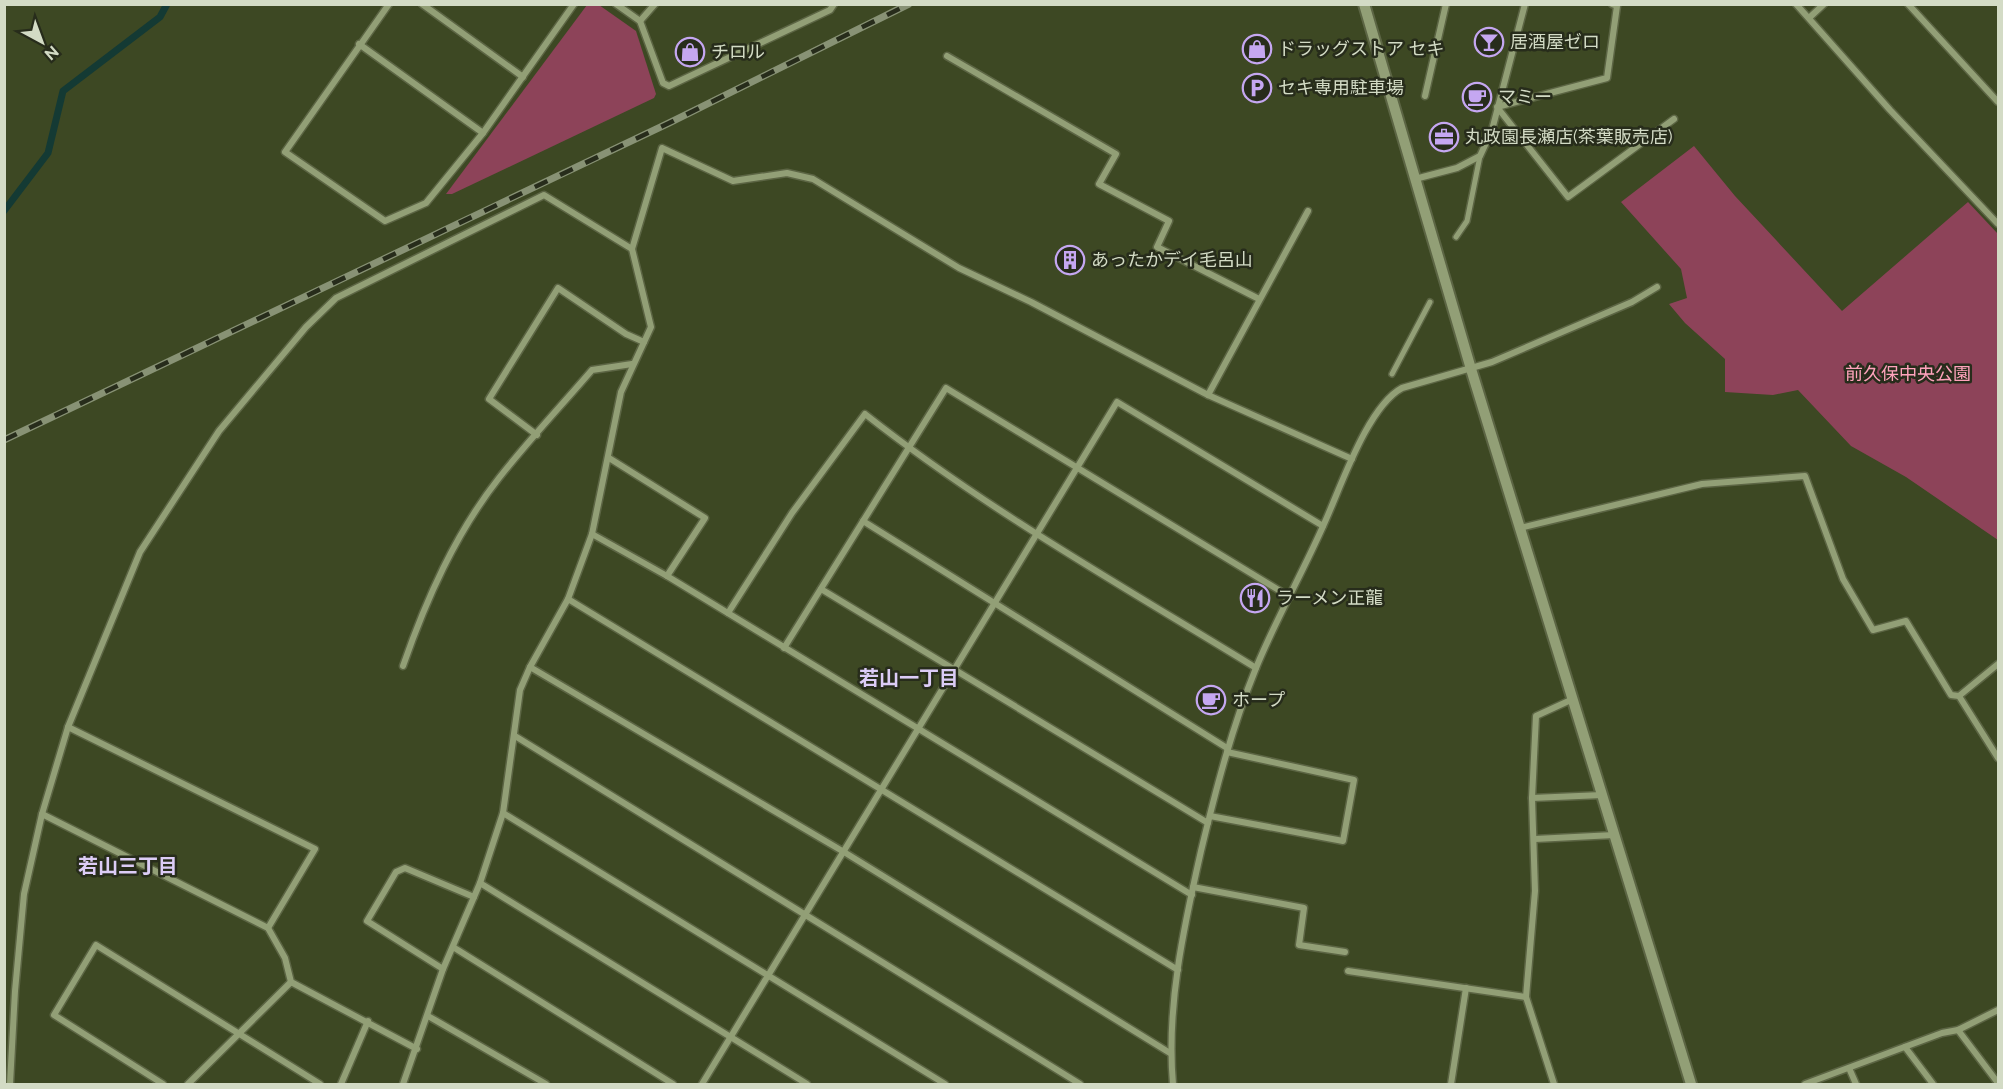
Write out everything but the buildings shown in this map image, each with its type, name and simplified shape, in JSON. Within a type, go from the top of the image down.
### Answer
[{"type":"street","points":[[389,4],[285,152],[385,221],[426,203],[483,133],[574,4]]},
{"type":"street","points":[[422,4],[523,77]]},
{"type":"street","points":[[616,4],[640,21],[663,83],[669,86],[830,10],[834,4]]},
{"type":"street","points":[[640,21],[655,4]]},
{"type":"street","points":[[1364,4],[1520,528],[1691,1084]]},
{"type":"street","points":[[1425,96],[1446,4]]},
{"type":"street","points":[[1456,237],[1467,220],[1480,156],[1497,108],[1525,4]]},
{"type":"street","points":[[1497,108],[1607,78],[1617,6],[1612,4]]},
{"type":"street","points":[[1796,4],[1890,110],[1998,224]]},
{"type":"street","points":[[1809,18],[1824,4]]},
{"type":"street","points":[[1908,4],[1998,102]]},
{"type":"street","points":[[359,44],[483,133]]},
{"type":"street","points":[[947,56],[1116,154],[1098,184],[1170,221],[1157,247],[1259,299]]},
{"type":"street","points":[[1497,108],[1568,197],[1674,118]]},
{"type":"street","points":[[403,1084],[443,969],[480,883],[503,813],[520,690],[530,667],[568,599],[592,534],[621,392],[651,327],[632,249],[662,148],[733,182],[787,173],[813,178],[959,268],[1031,302],[1208,395],[1352,459]]},
{"type":"street","points":[[1415,179],[1457,168],[1480,156]]},
{"type":"street","points":[[10,1084],[15,991],[24,894],[42,814],[68,727],[140,552],[219,431],[306,327],[336,298],[544,195],[632,249]]},
{"type":"street","points":[[1208,395],[1308,211]]},
{"type":"street","points":[[1173,1084],[1170,1053],[1178,970],[1192,891],[1227,750],[1256,668],[1352,459],[1381,405],[1391,394],[1402,388],[1472,369],[1632,302],[1657,287]]},
{"type":"street","points":[[537,435],[489,399],[558,288],[626,334],[644,342]]},
{"type":"street","points":[[1392,374],[1430,302]]},
{"type":"street","points":[[403,666],[435,583],[469,523],[498,480],[592,370],[632,364]]},
{"type":"street","points":[[784,648],[946,388],[1290,597]]},
{"type":"street","points":[[702,1084],[1117,402],[1323,526]]},
{"type":"street","points":[[728,613],[792,513],[865,414],[909,449],[1038,535],[1256,668]]},
{"type":"street","points":[[609,458],[705,518],[667,576]]},
{"type":"street","points":[[1520,528],[1702,484],[1804,476],[1843,579],[1873,630],[1906,621],[1951,696],[1959,696],[1998,664]]},
{"type":"street","points":[[821,589],[1209,820],[1342,841],[1354,780],[1227,750],[863,521]]},
{"type":"street","points":[[592,534],[667,576],[1192,891],[1304,908],[1299,945],[1345,952]]},
{"type":"street","points":[[568,599],[1178,970]]},
{"type":"street","points":[[530,667],[844,852],[1170,1053]]},
{"type":"street","points":[[1959,696],[1998,758]]},
{"type":"street","points":[[1554,1084],[1526,997],[1535,891],[1532,798],[1536,716],[1573,699]]},
{"type":"street","points":[[68,727],[315,849],[268,928]]},
{"type":"street","points":[[515,736],[1080,1084]]},
{"type":"street","points":[[1532,798],[1602,795]]},
{"type":"street","points":[[503,813],[945,1084]]},
{"type":"street","points":[[42,814],[268,928],[285,958],[291,982],[417,1049]]},
{"type":"street","points":[[1535,839],[1614,835]]},
{"type":"street","points":[[443,969],[368,921],[396,872],[405,868],[474,897]]},
{"type":"street","points":[[480,883],[807,1084]]},
{"type":"street","points":[[163,1084],[54,1015],[96,945],[239,1036],[320,1084]]},
{"type":"street","points":[[453,947],[673,1084]]},
{"type":"street","points":[[1348,971],[1526,997]]},
{"type":"street","points":[[188,1084],[291,982]]},
{"type":"street","points":[[1451,1084],[1466,988]]},
{"type":"street","points":[[1805,1084],[1958,1030],[1998,1010]]},
{"type":"street","points":[[428,1016],[546,1084]]},
{"type":"street","points":[[341,1084],[368,1021]]},
{"type":"street","points":[[1958,1030],[1998,1083]]},
{"type":"street","points":[[1905,1047],[1933,1084]]},
{"type":"street","points":[[1849,1068],[1856,1084]]},
{"type":"green space","points":[[587,5],[599,5],[636,31],[656,94],[654,98],[452,194],[446,194]]},
{"type":"green space","name":"前久保中央公園","points":[[1694,146],[1735,196],[1842,311],[1968,202],[1998,234],[1998,540],[1906,477],[1851,446],[1798,390],[1773,395],[1725,392],[1725,359],[1685,323],[1669,304],[1687,298],[1681,269],[1621,202]]},
{"type":"waterway","points":[[4,211],[48,153],[63,91],[160,17],[167,4]]},
{"type":"railway","points":[[4,440],[669,123],[909,4]]},
{"type":"place","name":"居酒屋ゼロ","points":[[1489,42]]},
{"type":"place","name":"ドラッグストア セキ","points":[[1257,49]]},
{"type":"place","name":"チロル","points":[[690,52]]},
{"type":"place","name":"セキ専用駐車場","points":[[1257,88]]},
{"type":"place","name":"マミー","points":[[1477,97]]},
{"type":"place","name":"丸政園長瀬店(茶葉販売店)","points":[[1444,137]]},
{"type":"place","name":"あったかデイ毛呂山","points":[[1070,260]]},
{"type":"place","name":"ラーメン正龍","points":[[1255,598]]},
{"type":"place","name":"ホープ","points":[[1211,700]]},
{"type":"district","name":"若山一丁目","points":[[909,678]]},
{"type":"district","name":"若山三丁目","points":[[128,866]]}]
